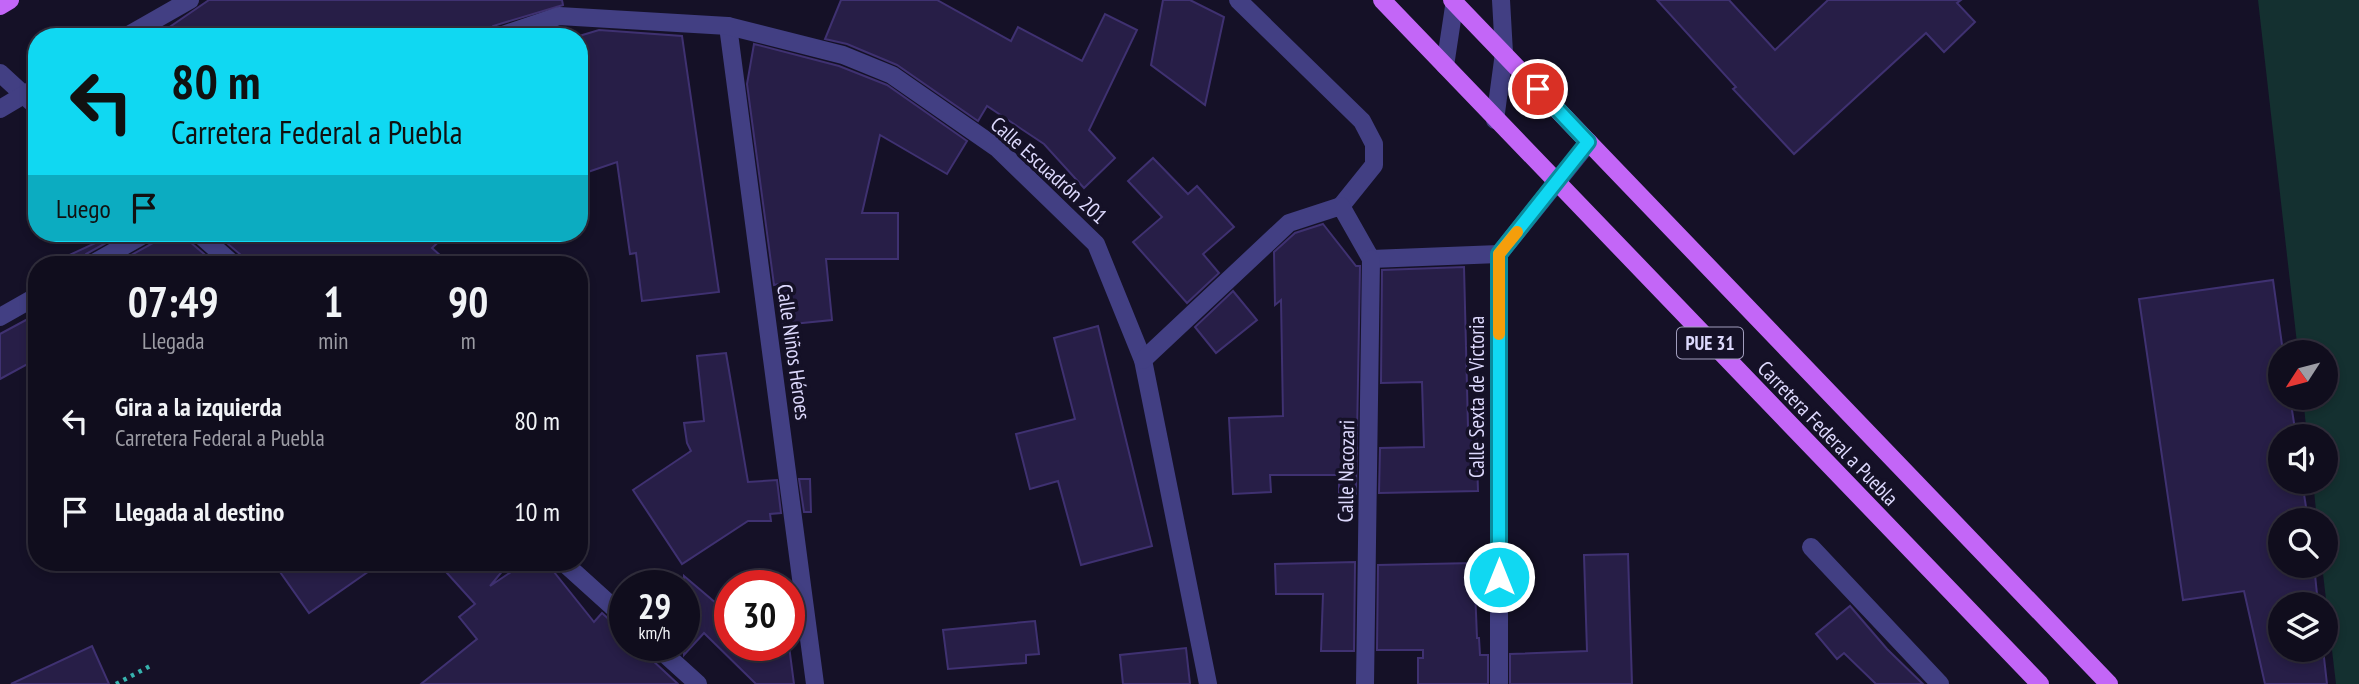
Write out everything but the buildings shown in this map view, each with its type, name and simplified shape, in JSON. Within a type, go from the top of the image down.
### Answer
[{"type":"main road","points":[[0,6],[10,0]]},
{"type":"main road","name":"Carretera Federal a Puebla","points":[[1382,0],[2040,684]]},
{"type":"main road","name":"Carretera Federal a Puebla","points":[[1454,1],[2109,684]]},
{"type":"street","points":[[141,28],[190,0]]},
{"type":"street","points":[[1143,360],[1289,223],[1340,205],[1374,165],[1374,144],[1362,121],[1238,0]]},
{"type":"street","points":[[1495,120],[1504,53],[1501,0]]},
{"type":"street","points":[[1445,66],[1454,1]]},
{"type":"street","name":"Calle Escuadrón 201","points":[[523,28],[559,16],[728,26],[843,55],[892,75],[997,148],[1096,244],[1143,360],[1208,684]]},
{"type":"street","name":"Calle Niños Héroes","points":[[728,26],[816,684]]},
{"type":"street","points":[[0,73],[28,90]]},
{"type":"street","points":[[0,108],[28,92]]},
{"type":"street","points":[[1340,205],[1371,259],[1499,254],[1588,142]]},
{"type":"street","points":[[106,256],[131,242]]},
{"type":"street","points":[[208,242],[224,256]]},
{"type":"street","name":"Calle Sexta de Victoria","points":[[1499,254],[1499,684]]},
{"type":"street","name":"Calle Nacozari","points":[[1365,684],[1371,259]]},
{"type":"street","points":[[0,317],[28,301]]},
{"type":"street","points":[[1811,547],[1940,684]]},
{"type":"street","points":[[573,571],[609,604]]},
{"type":"street","points":[[673,661],[698,684]]},
{"type":"path","points":[[116,684],[152,665]]},
{"type":"green space","points":[[2258,0],[2359,0],[2359,684],[2336,684],[2333,662],[2338,662],[2338,592],[2325,592],[2324,578],[2338,578],[2338,508],[2316,508],[2314,494],[2338,494],[2338,424],[2306,424],[2304,410],[2338,410],[2338,340],[2297,340]]},
{"type":"slow traffic","points":[[1499,334],[1499,254],[1517,232]]},
{"type":"route","points":[[1499,577],[1499,254],[1588,142],[1538,89]]}]
